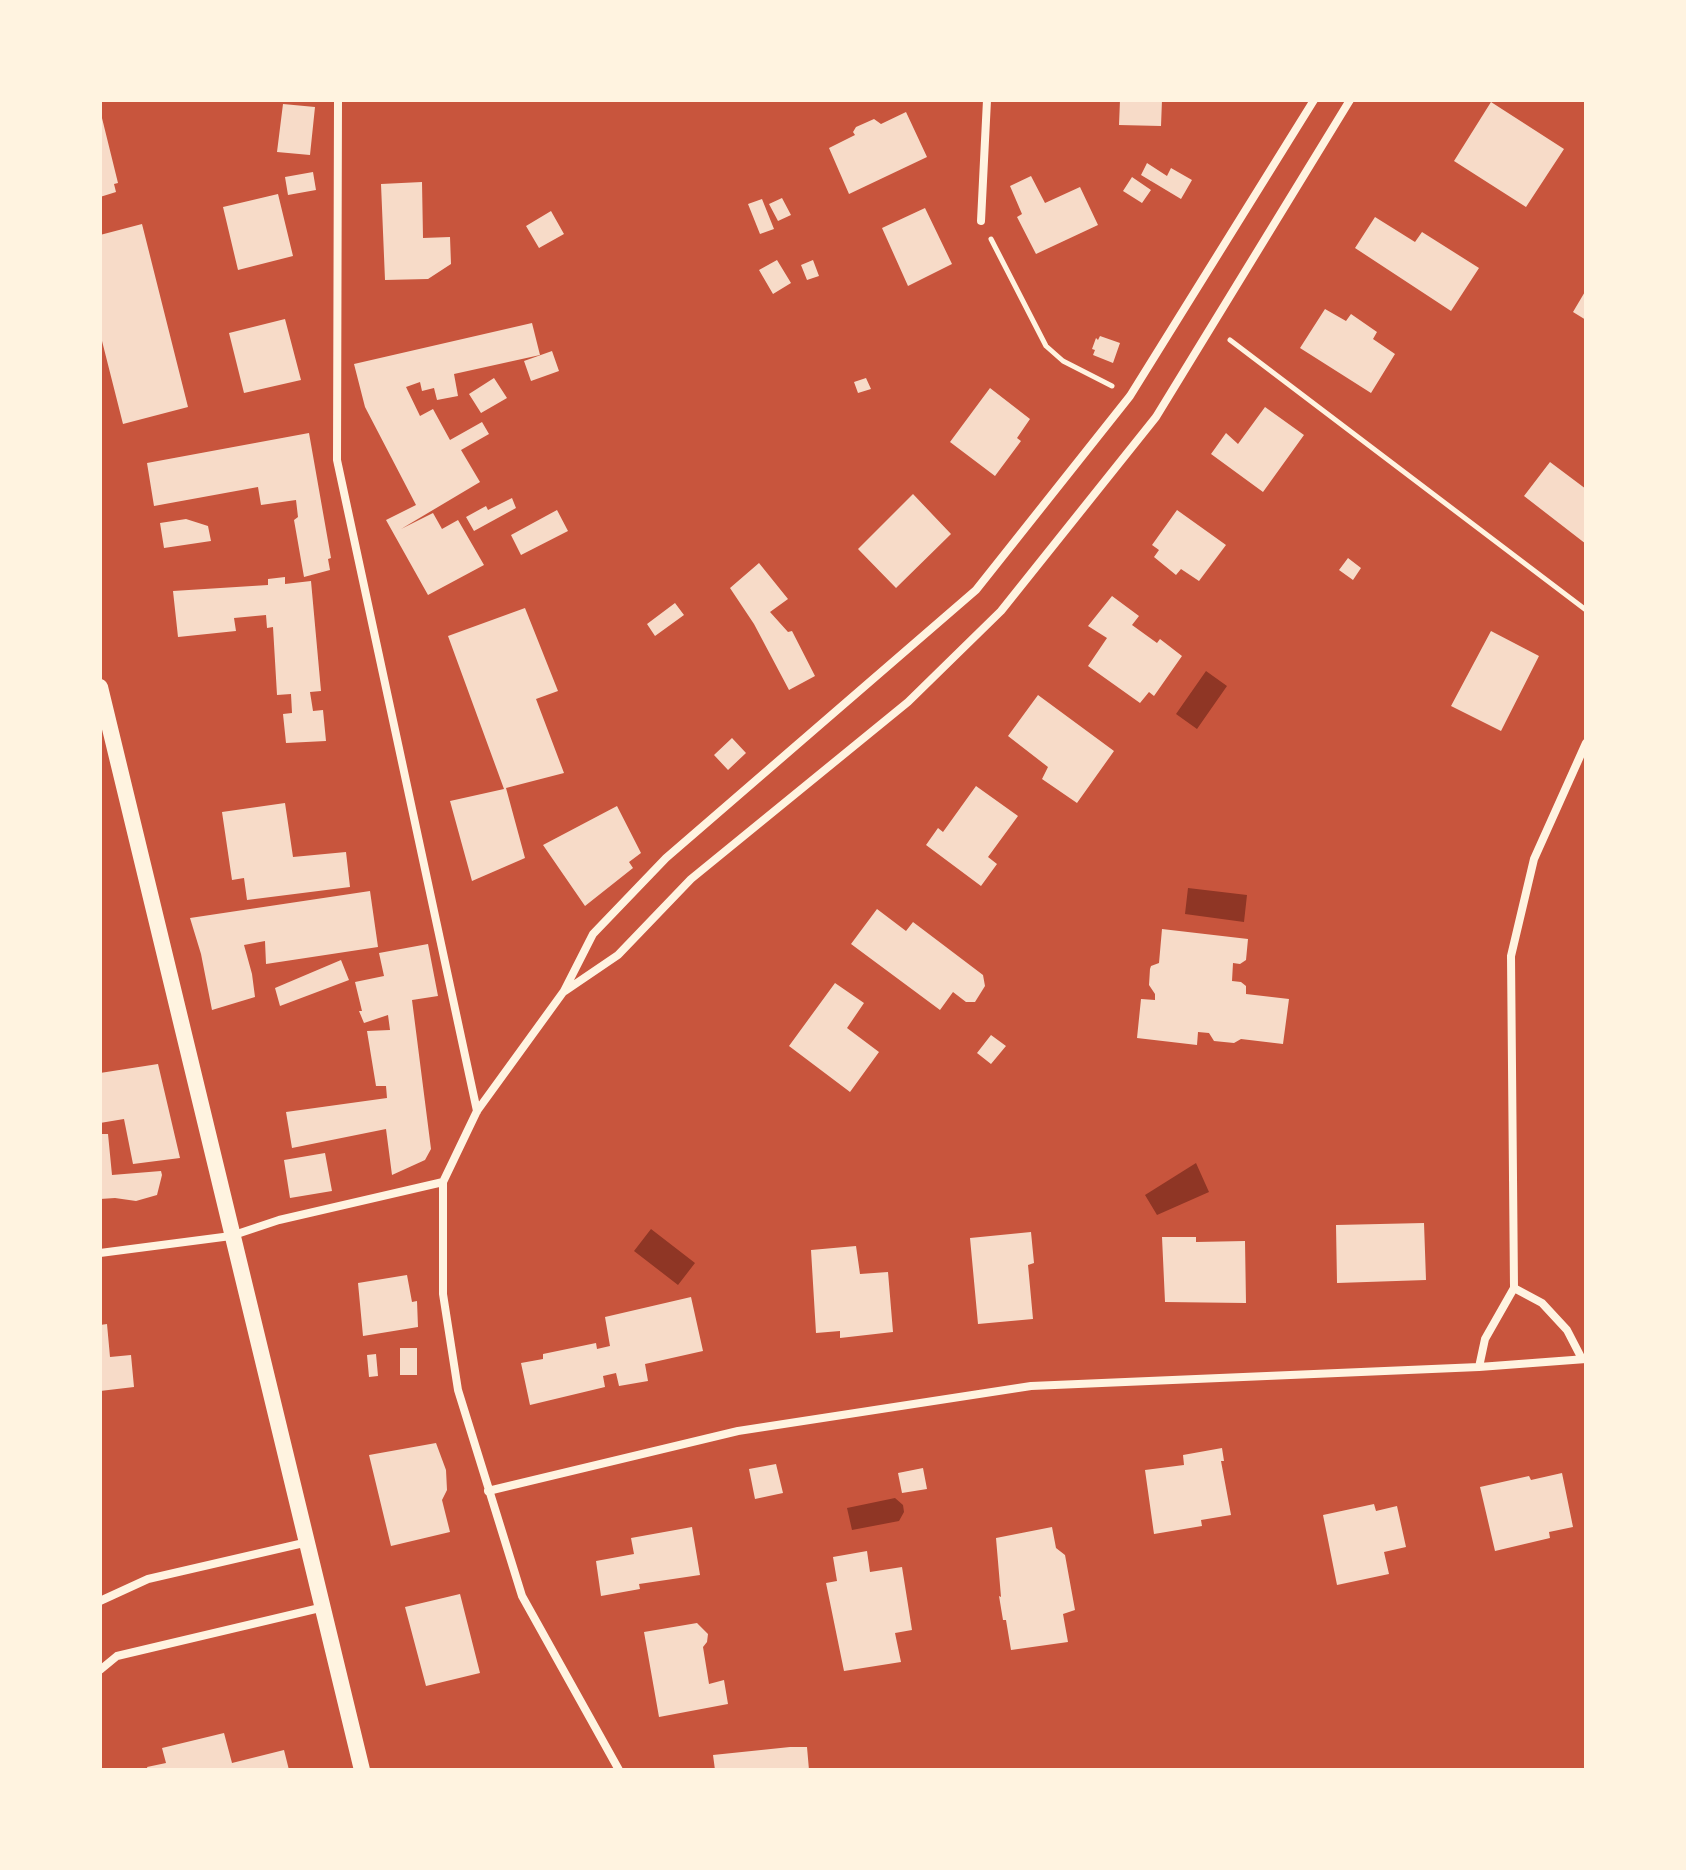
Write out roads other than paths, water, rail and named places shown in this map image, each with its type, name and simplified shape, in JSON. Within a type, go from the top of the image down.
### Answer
[{"type":"main road","points":[[100,687],[362,1770]]},
{"type":"street","points":[[338,100],[337,460],[477,1111]]},
{"type":"street","points":[[981,221],[987,100]]},
{"type":"street","points":[[619,1770],[522,1596],[488,1491],[458,1390],[443,1294],[443,1182],[477,1111],[564,991],[593,934],[666,858],[976,590],[1130,396],[1314,100]]},
{"type":"street","points":[[564,991],[618,955],[691,879],[908,702],[1001,611],[1156,417],[1350,100]]},
{"type":"street","points":[[1479,1367],[1485,1339],[1514,1288],[1511,956],[1534,859],[1586,743]]},
{"type":"street","points":[[100,1253],[231,1236],[279,1220],[443,1182]]},
{"type":"street","points":[[488,1491],[738,1431],[1031,1386],[1479,1367],[1584,1359],[1567,1330],[1542,1303],[1514,1288]]},
{"type":"street","points":[[100,1601],[148,1579],[308,1542]]},
{"type":"street","points":[[100,1670],[117,1656],[325,1607]]}]
